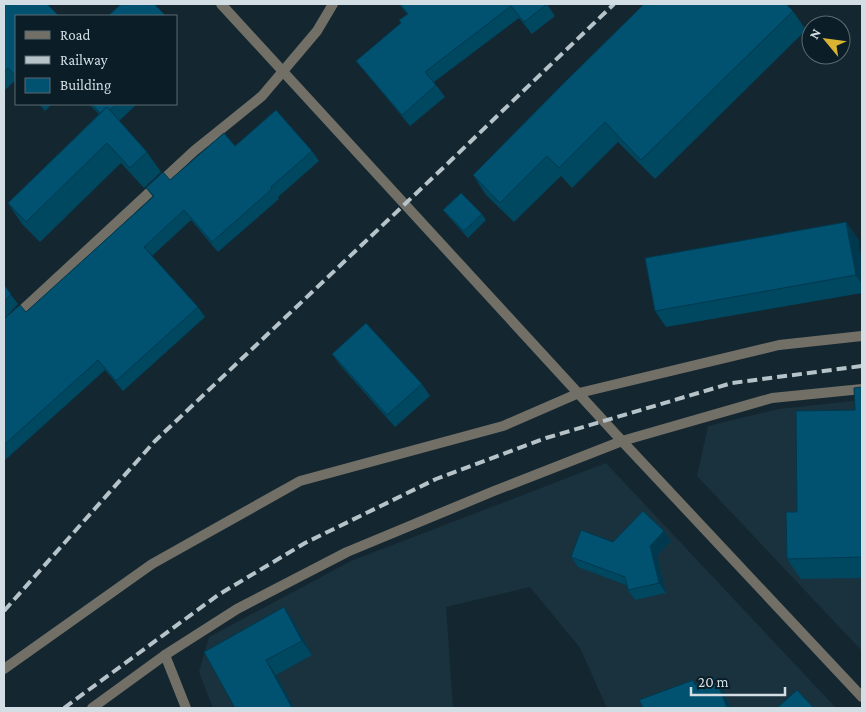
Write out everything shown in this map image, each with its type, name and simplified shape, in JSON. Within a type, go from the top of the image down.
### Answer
[{"type":"street","points":[[221,4],[281,72],[622,441],[862,697]]},
{"type":"street","points":[[4,327],[194,151],[262,96],[317,31],[333,4]]},
{"type":"street","points":[[4,669],[152,564],[300,481],[504,426],[579,394],[779,345],[862,336]]},
{"type":"street","points":[[92,708],[165,655],[237,609],[347,552],[494,491],[622,441],[772,398],[862,389]]},
{"type":"street","points":[[165,655],[186,708]]},
{"type":"shaded area","points":[[862,400],[862,651],[697,476],[708,426],[779,409]]},
{"type":"shaded area","points":[[606,463],[836,708],[607,708],[580,648],[530,587],[446,607],[453,708],[213,708],[199,672],[209,637],[351,561]]},
{"type":"building","points":[[4,4],[47,4],[58,15],[15,15],[15,75],[8,68],[4,72]]},
{"type":"building","points":[[121,4],[154,4],[165,15],[109,15]]},
{"type":"building","points":[[400,4],[547,4],[524,22],[511,6],[425,72],[436,85],[402,115],[356,61],[401,23],[399,20],[408,14]]},
{"type":"building","points":[[644,4],[786,4],[793,11],[641,160],[605,122],[559,168],[547,156],[500,203],[473,175]]},
{"type":"building","points":[[93,105],[116,105],[110,110],[107,107],[100,113]]},
{"type":"building","points":[[107,107],[147,152],[130,168],[107,143],[26,222],[8,203]]},
{"type":"building","points":[[276,110],[312,151],[212,242],[184,210],[144,247],[198,307],[116,381],[98,360],[4,445],[4,319],[20,305],[26,312],[154,196],[146,188],[163,172],[170,180],[224,133],[235,146]]},
{"type":"building","points":[[461,193],[482,214],[464,231],[443,210]]},
{"type":"building","points":[[846,222],[856,275],[655,311],[645,258]]},
{"type":"building","points":[[4,285],[11,294],[4,302]]},
{"type":"building","points":[[366,323],[422,384],[387,415],[332,354]]},
{"type":"building","points":[[862,387],[862,557],[787,559],[786,512],[797,512],[796,411],[855,410],[854,388]]},
{"type":"building","points":[[643,511],[664,531],[650,546],[659,583],[628,590],[625,577],[571,557],[581,530],[613,542]]},
{"type":"building","points":[[284,607],[302,641],[266,660],[292,708],[235,708],[204,652]]},
{"type":"building","points":[[715,677],[727,708],[643,708],[639,700],[693,680],[695,685]]},
{"type":"building","points":[[797,690],[814,708],[777,708]]},
{"type":"railway","points":[[4,611],[155,441],[614,4]]},
{"type":"railway","points":[[64,708],[218,595],[305,543],[436,479],[546,438],[732,383],[862,366]]}]
